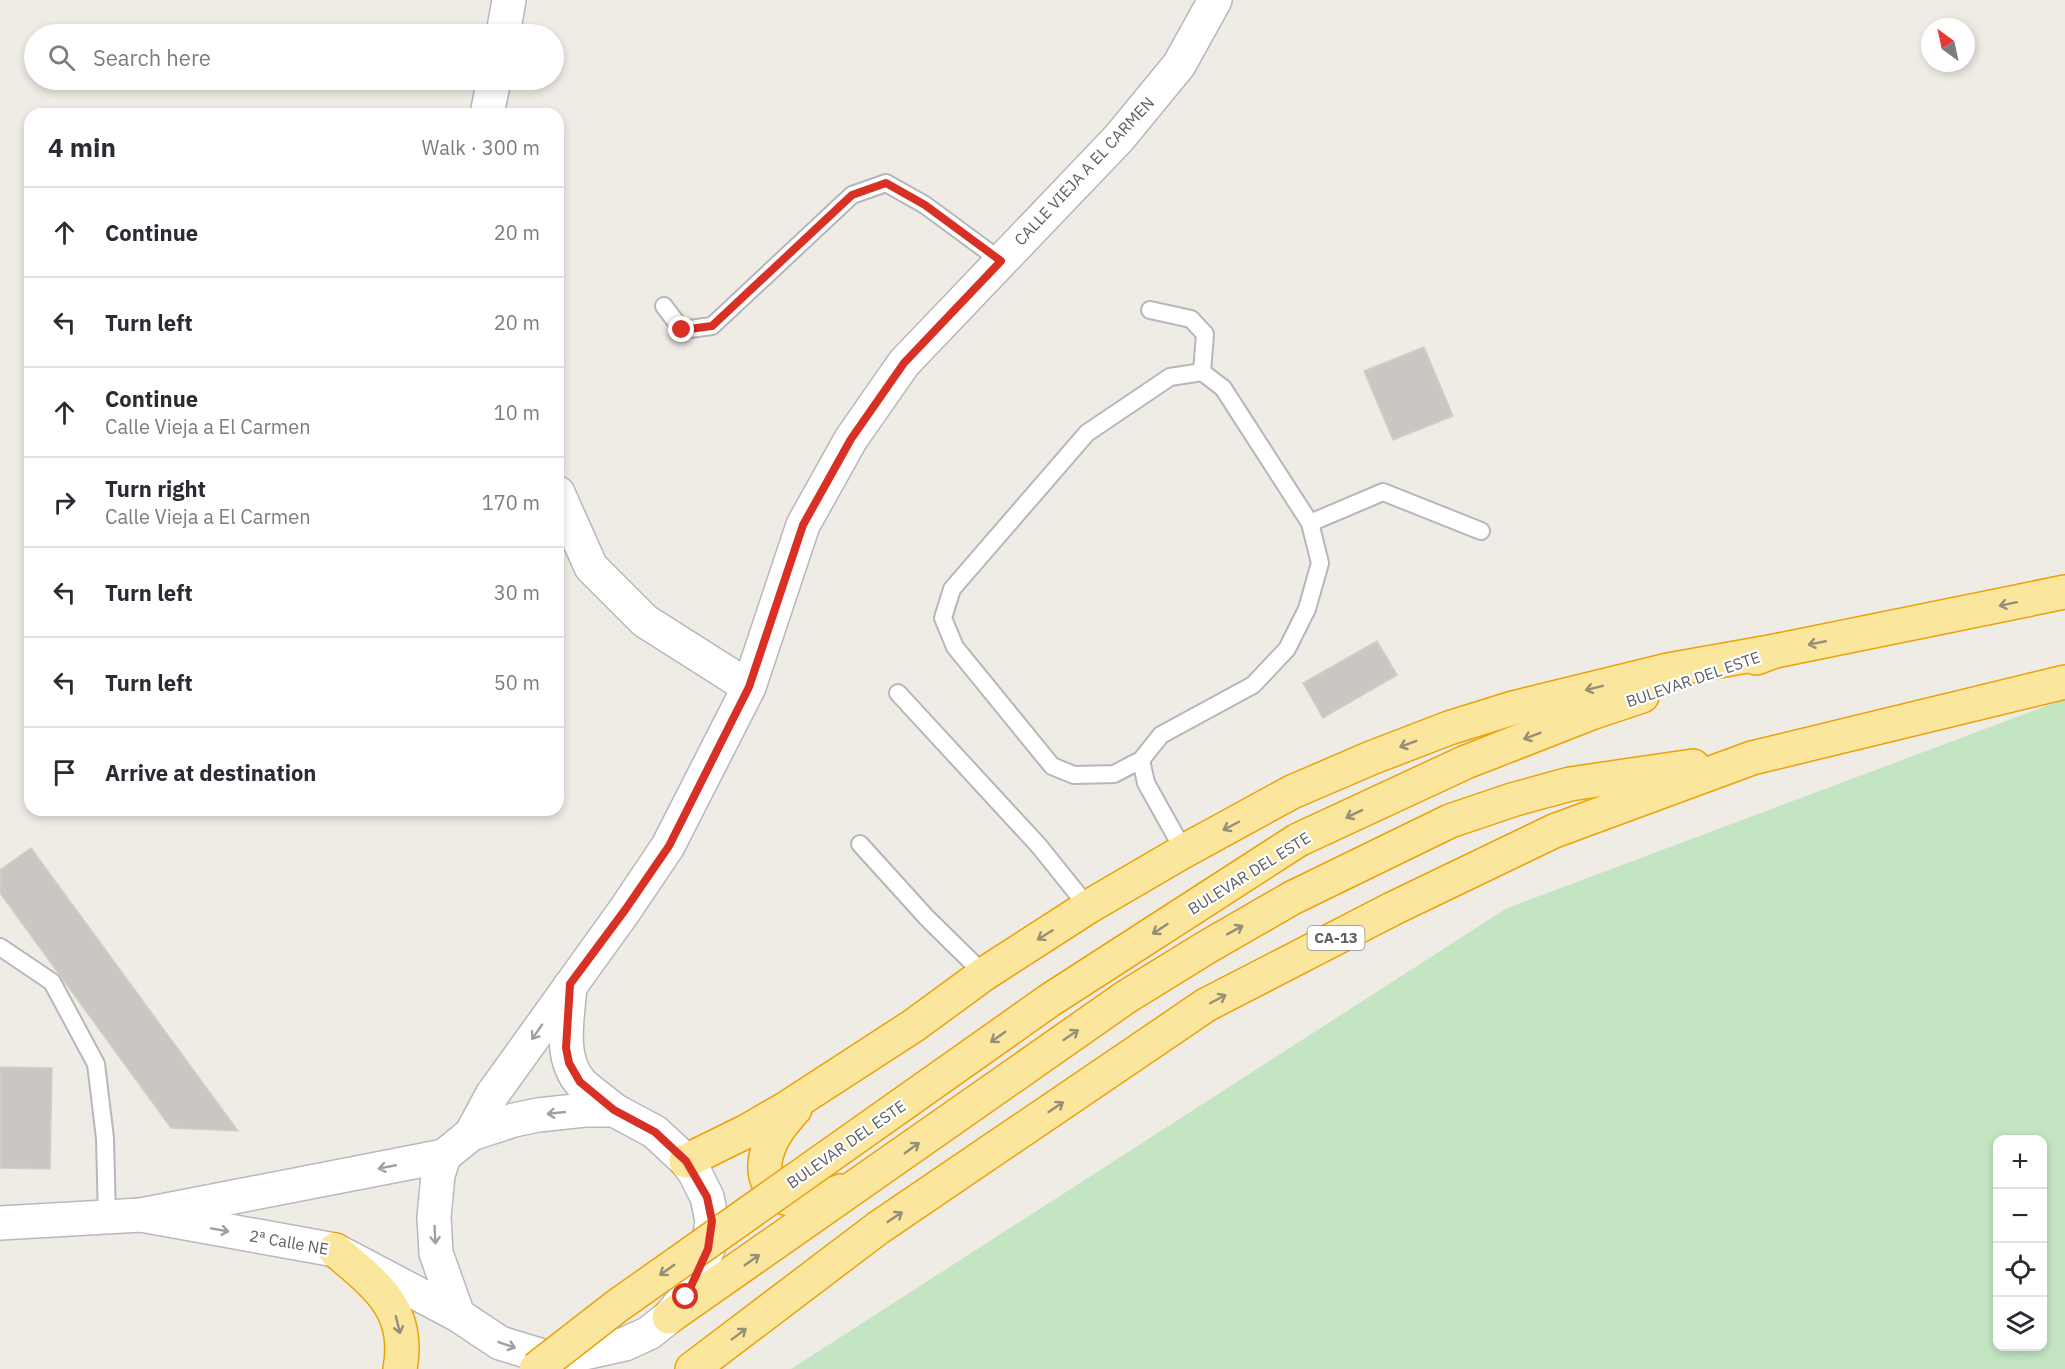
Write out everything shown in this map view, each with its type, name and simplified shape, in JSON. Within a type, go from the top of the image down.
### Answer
[{"type":"highway","name":"BULEVAR DEL ESTE","points":[[536,1369],[617,1306],[1050,1000],[1298,840],[1477,758],[1594,712],[1775,651],[2065,592]]},
{"type":"highway","points":[[686,1161],[747,1131],[836,1076],[913,1026],[984,974],[1088,907],[1292,792],[1449,728],[1513,708],[1668,670],[1775,651]]},
{"type":"highway","name":"CA-13","points":[[692,1369],[878,1228],[1206,1005],[1392,909],[1554,831],[1752,758],[2065,682]]},
{"type":"highway","points":[[669,1317],[868,1179],[1038,1057],[1136,991],[1207,946],[1292,898],[1450,821],[1512,800],[1570,784],[1752,758]]},
{"type":"highway","points":[[836,1076],[798,1106],[774,1136],[765,1159],[768,1181],[775,1192],[784,1198],[806,1200],[836,1193],[868,1179]]},
{"type":"highway","points":[[335,1250],[371,1280],[393,1309],[400,1325],[402,1358],[400,1369]]},
{"type":"street","points":[[505,24],[509,0]]},
{"type":"street","name":"CALLE VIEJA A EL CARMEN","points":[[471,1134],[492,1095],[669,846],[749,687],[803,525],[851,439],[904,363],[1119,138],[1179,64],[1215,0]]},
{"type":"street","points":[[488,108],[492,90]]},
{"type":"street","points":[[564,506],[591,567],[645,621],[749,687]]},
{"type":"street","points":[[570,984],[566,1048],[569,1063],[580,1082],[614,1110]]},
{"type":"street","points":[[458,1315],[442,1272],[435,1238],[434,1217],[438,1175],[444,1156],[471,1134],[514,1120],[585,1110],[614,1110]]},
{"type":"street","name":"2ª Calle NE","points":[[141,1215],[335,1250],[458,1315],[500,1343],[546,1358],[566,1357],[625,1344],[649,1333],[669,1317],[686,1297],[708,1249],[712,1221],[707,1197],[686,1161],[655,1132],[614,1110]]},
{"type":"street","name":"2ª Calle NE","points":[[0,1223],[108,1219],[141,1215],[444,1156]]},
{"type":"lane","points":[[664,306],[682,330],[712,326],[852,195],[886,183],[925,205],[1001,261]]},
{"type":"lane","points":[[1150,310],[1191,319],[1205,334],[1202,372]]},
{"type":"lane","points":[[1202,372],[1223,388],[1310,523],[1320,563],[1307,609],[1287,649],[1253,685],[1161,735],[1141,760],[1114,774],[1074,775],[1052,766],[955,647],[943,618],[952,589],[1087,434],[1170,376],[1202,372]]},
{"type":"lane","points":[[1310,523],[1383,492],[1481,531]]},
{"type":"lane","points":[[898,693],[1039,846],[1088,907]]},
{"type":"lane","points":[[1141,760],[1146,783],[1184,851]]},
{"type":"lane","points":[[860,844],[927,918],[984,974]]},
{"type":"lane","points":[[0,947],[52,982],[96,1064],[105,1138],[108,1219]]},
{"type":"green space","points":[[2065,699],[2065,1369],[791,1369],[1507,908]]},
{"type":"building","points":[[1424,347],[1453,416],[1393,440],[1364,371]]},
{"type":"building","points":[[1377,641],[1397,675],[1323,718],[1303,683]]},
{"type":"building","points":[[31,848],[238,1131],[171,1128],[0,893],[0,870]]},
{"type":"building","points":[[0,1067],[52,1068],[50,1169],[0,1168]]},
{"type":"route","points":[[682,330],[712,326],[852,195],[886,183],[925,205],[1001,261],[904,363],[851,439],[803,525],[749,687],[669,846],[570,984],[566,1048],[569,1063],[580,1082],[614,1110],[655,1132],[686,1161],[707,1197],[712,1221],[708,1249],[686,1297]]}]
